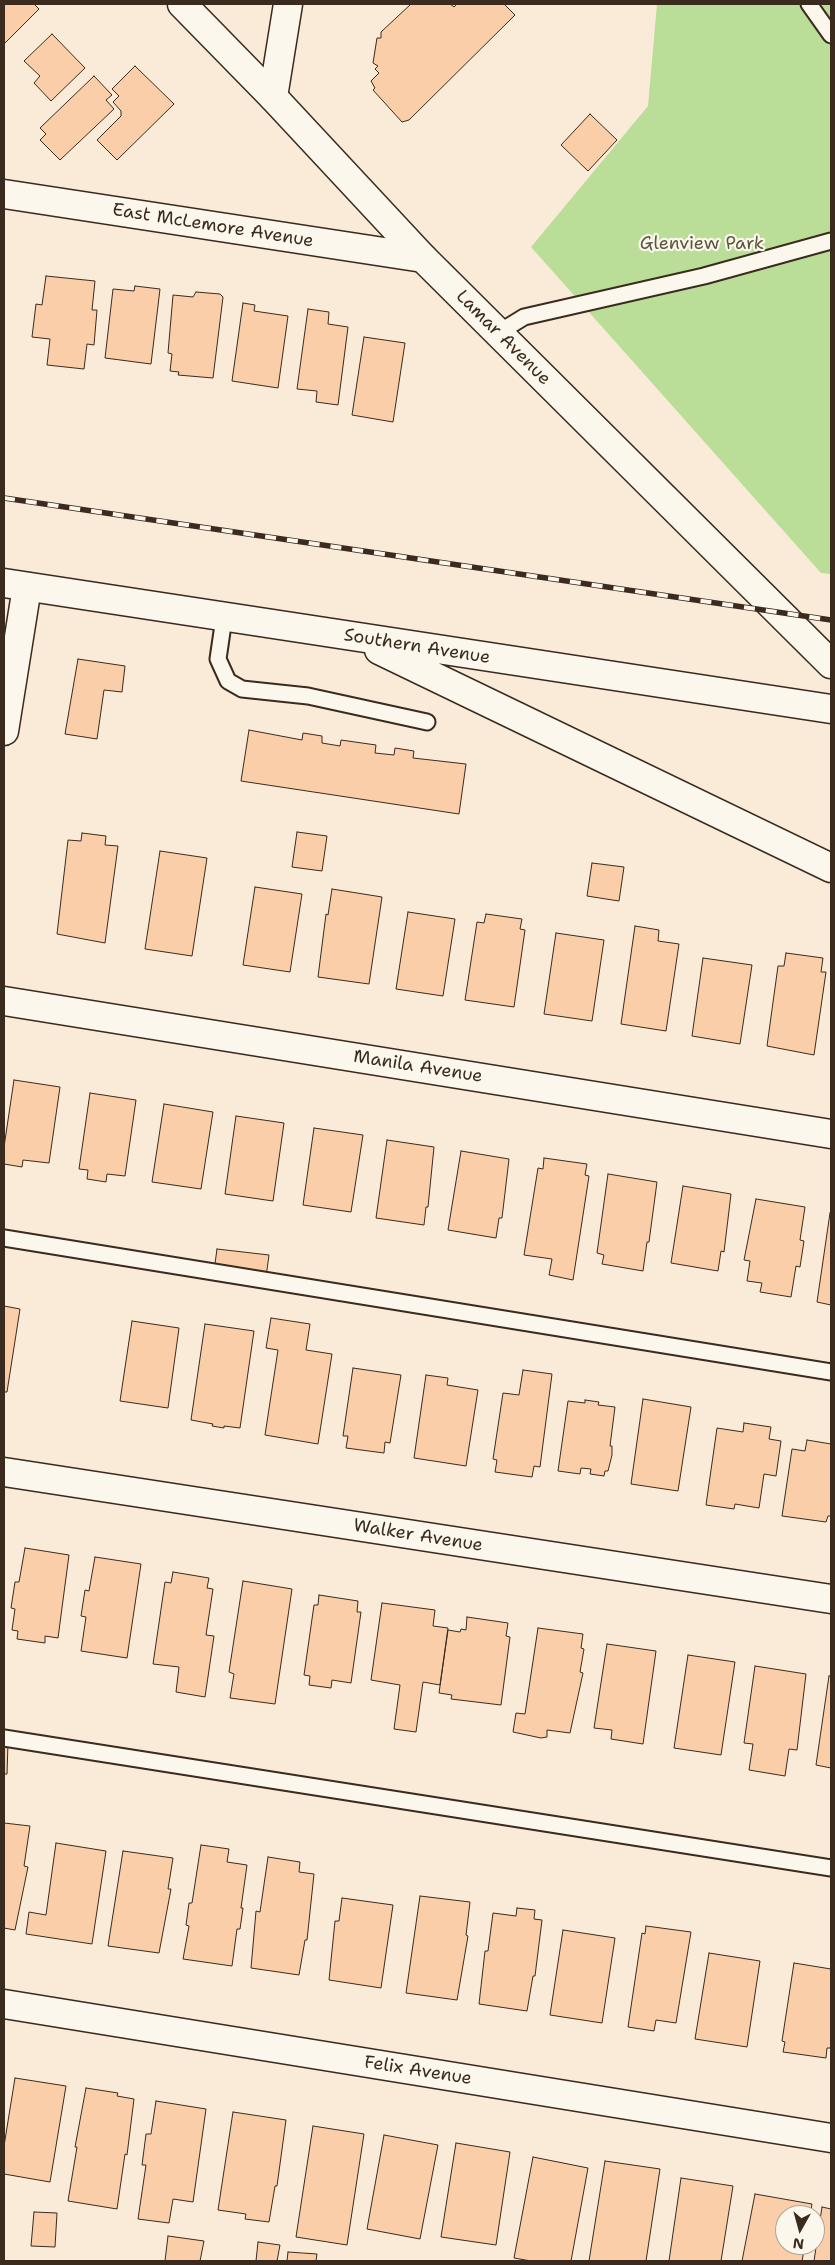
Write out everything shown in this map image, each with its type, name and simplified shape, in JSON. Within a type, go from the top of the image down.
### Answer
[{"type":"street","name":"Lamar Avenue","points":[[182,4],[273,97],[423,258],[831,664]]},
{"type":"street","points":[[273,97],[288,4]]},
{"type":"street","name":"East McLemore Avenue","points":[[4,194],[423,258]]},
{"type":"street","points":[[4,731],[15,585]]},
{"type":"street","name":"Southern Avenue","points":[[15,585],[831,709]]},
{"type":"street","points":[[353,637],[831,868]]},
{"type":"street","name":"Manila Avenue","points":[[4,1001],[831,1134]]},
{"type":"street","name":"Walker Avenue","points":[[4,1472],[831,1599]]},
{"type":"street","name":"Felix Avenue","points":[[4,2004],[831,2138]]},
{"type":"lane","points":[[809,4],[831,35]]},
{"type":"lane","points":[[498,333],[524,316],[704,276],[831,241]]},
{"type":"lane","points":[[224,618],[218,659],[228,681],[242,689],[308,696],[427,722]]},
{"type":"lane","points":[[4,1238],[831,1372]]},
{"type":"lane","points":[[4,1738],[831,1868]]},
{"type":"green space","name":"Glenview Park","points":[[657,4],[831,4],[831,574],[821,573],[531,247],[648,106]]},
{"type":"building","points":[[4,4],[34,4],[39,9],[4,44]]},
{"type":"building","points":[[411,4],[450,4],[454,7],[457,4],[504,4],[515,15],[409,120],[402,122],[373,90],[375,88],[371,81],[379,73],[375,69],[378,66],[373,63],[377,38],[381,38],[381,32]]},
{"type":"building","points":[[52,34],[85,68],[51,101],[34,83],[40,76],[24,61]]},
{"type":"building","points":[[135,66],[174,104],[117,160],[97,140],[121,116],[121,111],[113,102],[119,96],[112,89]]},
{"type":"building","points":[[94,76],[112,95],[106,100],[114,109],[60,160],[40,140],[46,134],[40,128]]},
{"type":"building","points":[[590,114],[617,140],[588,171],[561,145]]},
{"type":"building","points":[[46,276],[95,281],[92,310],[97,310],[94,345],[87,344],[84,369],[47,365],[50,339],[32,337],[36,304],[42,305]]},
{"type":"building","points":[[135,286],[160,289],[151,364],[105,358],[113,289],[134,291]]},
{"type":"building","points":[[196,292],[220,294],[223,297],[213,378],[178,375],[179,372],[170,371],[172,354],[168,353],[173,295],[193,297]]},
{"type":"building","points":[[243,303],[255,305],[254,311],[288,316],[278,388],[232,381]]},
{"type":"building","points":[[308,309],[329,312],[328,324],[348,327],[338,405],[316,402],[317,391],[297,389]]},
{"type":"building","points":[[364,337],[405,343],[393,422],[352,415]]},
{"type":"building","points":[[78,659],[125,666],[122,692],[104,690],[97,739],[65,734]]},
{"type":"building","points":[[249,730],[302,740],[303,733],[322,736],[322,743],[340,746],[341,740],[376,745],[375,753],[394,755],[395,748],[414,751],[413,758],[466,764],[459,814],[241,781]]},
{"type":"building","points":[[297,832],[327,836],[322,871],[292,867]]},
{"type":"building","points":[[82,833],[106,836],[105,845],[118,846],[105,943],[57,934],[68,840],[81,841]]},
{"type":"building","points":[[160,851],[207,858],[192,956],[145,949]]},
{"type":"building","points":[[592,863],[624,867],[619,901],[587,896]]},
{"type":"building","points":[[255,887],[302,894],[290,972],[243,965]]},
{"type":"building","points":[[332,889],[382,897],[369,984],[318,977],[326,914],[328,915]]},
{"type":"building","points":[[408,912],[455,919],[443,996],[396,989]]},
{"type":"building","points":[[486,914],[522,919],[520,929],[525,930],[514,1007],[465,1000],[477,922],[484,923]]},
{"type":"building","points":[[635,926],[659,930],[658,941],[679,944],[666,1031],[621,1024]]},
{"type":"building","points":[[556,933],[604,940],[592,1021],[544,1014]]},
{"type":"building","points":[[786,953],[823,958],[821,972],[826,972],[814,1055],[767,1046],[778,966],[784,966]]},
{"type":"building","points":[[703,958],[752,965],[740,1044],[692,1036]]},
{"type":"building","points":[[14,1080],[60,1087],[49,1163],[23,1160],[22,1167],[4,1164],[4,1147]]},
{"type":"building","points":[[90,1093],[136,1100],[125,1176],[107,1174],[106,1182],[87,1179],[88,1170],[79,1169]]},
{"type":"building","points":[[164,1104],[213,1112],[201,1189],[152,1182]]},
{"type":"building","points":[[236,1116],[284,1123],[273,1201],[225,1194]]},
{"type":"building","points":[[314,1128],[363,1135],[351,1212],[303,1205]]},
{"type":"building","points":[[387,1140],[434,1147],[428,1207],[426,1207],[424,1225],[376,1218]]},
{"type":"building","points":[[461,1151],[509,1159],[502,1218],[499,1218],[496,1238],[448,1230]]},
{"type":"building","points":[[544,1158],[587,1164],[585,1175],[589,1176],[573,1280],[549,1275],[552,1259],[524,1255],[538,1168],[543,1169]]},
{"type":"building","points":[[608,1174],[657,1182],[643,1271],[602,1264],[604,1255],[597,1253]]},
{"type":"building","points":[[683,1186],[731,1194],[724,1252],[721,1251],[718,1271],[671,1263]]},
{"type":"building","points":[[756,1199],[805,1207],[800,1240],[804,1241],[800,1267],[796,1266],[791,1297],[760,1292],[762,1283],[747,1281],[750,1261],[744,1260]]},
{"type":"building","points":[[831,1213],[831,1305],[817,1302]]},
{"type":"building","points":[[217,1249],[269,1255],[266,1277],[214,1271]]},
{"type":"building","points":[[4,1306],[20,1309],[7,1392],[4,1392]]},
{"type":"building","points":[[271,1318],[310,1324],[306,1350],[332,1354],[318,1444],[265,1435],[278,1350],[266,1348]]},
{"type":"building","points":[[132,1321],[179,1328],[168,1408],[120,1401]]},
{"type":"building","points":[[205,1324],[254,1331],[240,1428],[224,1426],[224,1428],[191,1420]]},
{"type":"building","points":[[353,1368],[401,1375],[390,1443],[385,1442],[384,1453],[346,1448],[348,1436],[343,1436]]},
{"type":"building","points":[[523,1370],[552,1374],[540,1467],[534,1466],[532,1477],[495,1472],[497,1460],[493,1459],[503,1393],[519,1395]]},
{"type":"building","points":[[426,1375],[448,1378],[447,1385],[478,1390],[466,1466],[414,1458]]},
{"type":"building","points":[[643,1399],[691,1407],[678,1491],[631,1484]]},
{"type":"building","points":[[585,1400],[599,1402],[598,1405],[615,1407],[610,1446],[612,1446],[612,1455],[608,1471],[605,1471],[604,1476],[590,1474],[591,1469],[581,1468],[580,1474],[558,1471],[568,1401],[585,1403]]},
{"type":"building","points":[[744,1423],[771,1427],[769,1439],[781,1441],[776,1476],[764,1474],[759,1508],[735,1504],[734,1509],[706,1505],[717,1428],[743,1432]]},
{"type":"building","points":[[807,1440],[831,1444],[831,1516],[828,1516],[826,1522],[782,1516],[792,1449],[805,1451]]},
{"type":"building","points":[[25,1548],[69,1555],[58,1638],[45,1636],[45,1643],[17,1639],[18,1631],[12,1630],[15,1609],[11,1608],[15,1582],[19,1582]]},
{"type":"building","points":[[95,1557],[141,1564],[127,1658],[81,1651],[86,1617],[81,1616],[85,1590],[89,1591]]},
{"type":"building","points":[[173,1572],[209,1578],[207,1588],[213,1589],[206,1635],[214,1636],[205,1697],[176,1692],[179,1667],[153,1664],[165,1582],[171,1583]]},
{"type":"building","points":[[243,1581],[292,1589],[275,1704],[230,1698],[234,1674],[229,1672]]},
{"type":"building","points":[[319,1595],[358,1601],[357,1612],[361,1612],[351,1683],[332,1680],[331,1688],[309,1685],[310,1676],[304,1675],[314,1605],[318,1605]]},
{"type":"building","points":[[382,1603],[435,1610],[433,1626],[448,1628],[440,1685],[423,1682],[416,1732],[394,1729],[400,1685],[371,1680]]},
{"type":"building","points":[[467,1617],[508,1623],[506,1636],[510,1637],[501,1705],[451,1699],[452,1695],[439,1693],[448,1630],[460,1632],[461,1629],[466,1630]]},
{"type":"building","points":[[538,1628],[583,1634],[581,1648],[584,1649],[580,1672],[583,1673],[570,1733],[547,1730],[547,1737],[541,1738],[513,1732],[516,1713],[525,1714]]},
{"type":"building","points":[[607,1644],[656,1651],[643,1744],[611,1739],[612,1730],[594,1728]]},
{"type":"building","points":[[688,1655],[735,1662],[721,1755],[674,1748]]},
{"type":"building","points":[[755,1666],[806,1674],[797,1750],[789,1749],[785,1776],[749,1770],[753,1744],[744,1743]]},
{"type":"building","points":[[829,1676],[831,1676],[831,1768],[816,1765]]},
{"type":"building","points":[[4,1743],[8,1743],[7,1774],[4,1774]]},
{"type":"building","points":[[4,1823],[30,1826],[24,1866],[28,1867],[15,1930],[4,1928]]},
{"type":"building","points":[[56,1843],[106,1851],[92,1944],[26,1934],[29,1912],[46,1915]]},
{"type":"building","points":[[201,1845],[229,1849],[227,1862],[247,1865],[240,1929],[237,1929],[232,1966],[183,1959],[189,1926],[186,1925],[189,1903],[192,1903]]},
{"type":"building","points":[[123,1851],[173,1858],[168,1889],[171,1889],[159,1953],[108,1946]]},
{"type":"building","points":[[268,1857],[300,1862],[299,1872],[314,1874],[307,1940],[305,1940],[299,1975],[251,1968],[256,1911],[260,1912]]},
{"type":"building","points":[[420,1896],[470,1902],[466,1935],[468,1936],[457,2000],[406,1993]]},
{"type":"building","points":[[342,1898],[393,1905],[381,1988],[329,1980],[335,1921],[339,1921]]},
{"type":"building","points":[[517,1908],[535,1910],[534,1919],[542,1920],[535,1976],[533,1976],[527,2011],[479,2004],[485,1951],[488,1951],[493,1913],[516,1916]]},
{"type":"building","points":[[646,1926],[691,1932],[676,2023],[656,2020],[654,2031],[628,2027],[642,1933],[645,1934]]},
{"type":"building","points":[[563,1930],[615,1938],[602,2023],[550,2015]]},
{"type":"building","points":[[709,1953],[760,1961],[747,2047],[695,2039]]},
{"type":"building","points":[[794,1963],[831,1969],[831,2048],[827,2048],[826,2058],[783,2052],[785,2042],[782,2041]]},
{"type":"building","points":[[15,2078],[66,2086],[50,2182],[4,2174],[4,2146]]},
{"type":"building","points":[[86,2088],[118,2093],[117,2096],[134,2099],[127,2155],[125,2154],[117,2209],[68,2201],[77,2147],[75,2147]]},
{"type":"building","points":[[156,2101],[206,2109],[193,2202],[173,2199],[169,2223],[138,2219],[146,2165],[142,2165],[146,2134],[151,2134]]},
{"type":"building","points":[[233,2112],[286,2120],[277,2186],[275,2186],[269,2222],[245,2219],[246,2214],[218,2210]]},
{"type":"building","points":[[313,2126],[364,2134],[347,2245],[296,2237]]},
{"type":"building","points":[[384,2135],[438,2145],[420,2239],[367,2229]]},
{"type":"building","points":[[456,2143],[510,2152],[496,2245],[441,2237]]},
{"type":"building","points":[[533,2157],[588,2168],[571,2261],[531,2261],[514,2258]]},
{"type":"building","points":[[605,2161],[660,2169],[646,2261],[589,2261]]},
{"type":"building","points":[[681,2178],[733,2186],[721,2261],[669,2261]]},
{"type":"building","points":[[755,2194],[812,2204],[775,2205],[775,2255],[803,2255],[802,2261],[742,2261]]},
{"type":"building","points":[[825,2208],[831,2209],[831,2261],[814,2261],[815,2255],[825,2255]]},
{"type":"building","points":[[34,2212],[57,2213],[55,2247],[31,2246]]},
{"type":"building","points":[[168,2236],[204,2241],[200,2261],[165,2261]]},
{"type":"building","points":[[258,2242],[280,2245],[277,2261],[256,2261]]},
{"type":"building","points":[[288,2252],[317,2254],[316,2261],[287,2261]]},
{"type":"railway","points":[[4,498],[831,620]]}]
